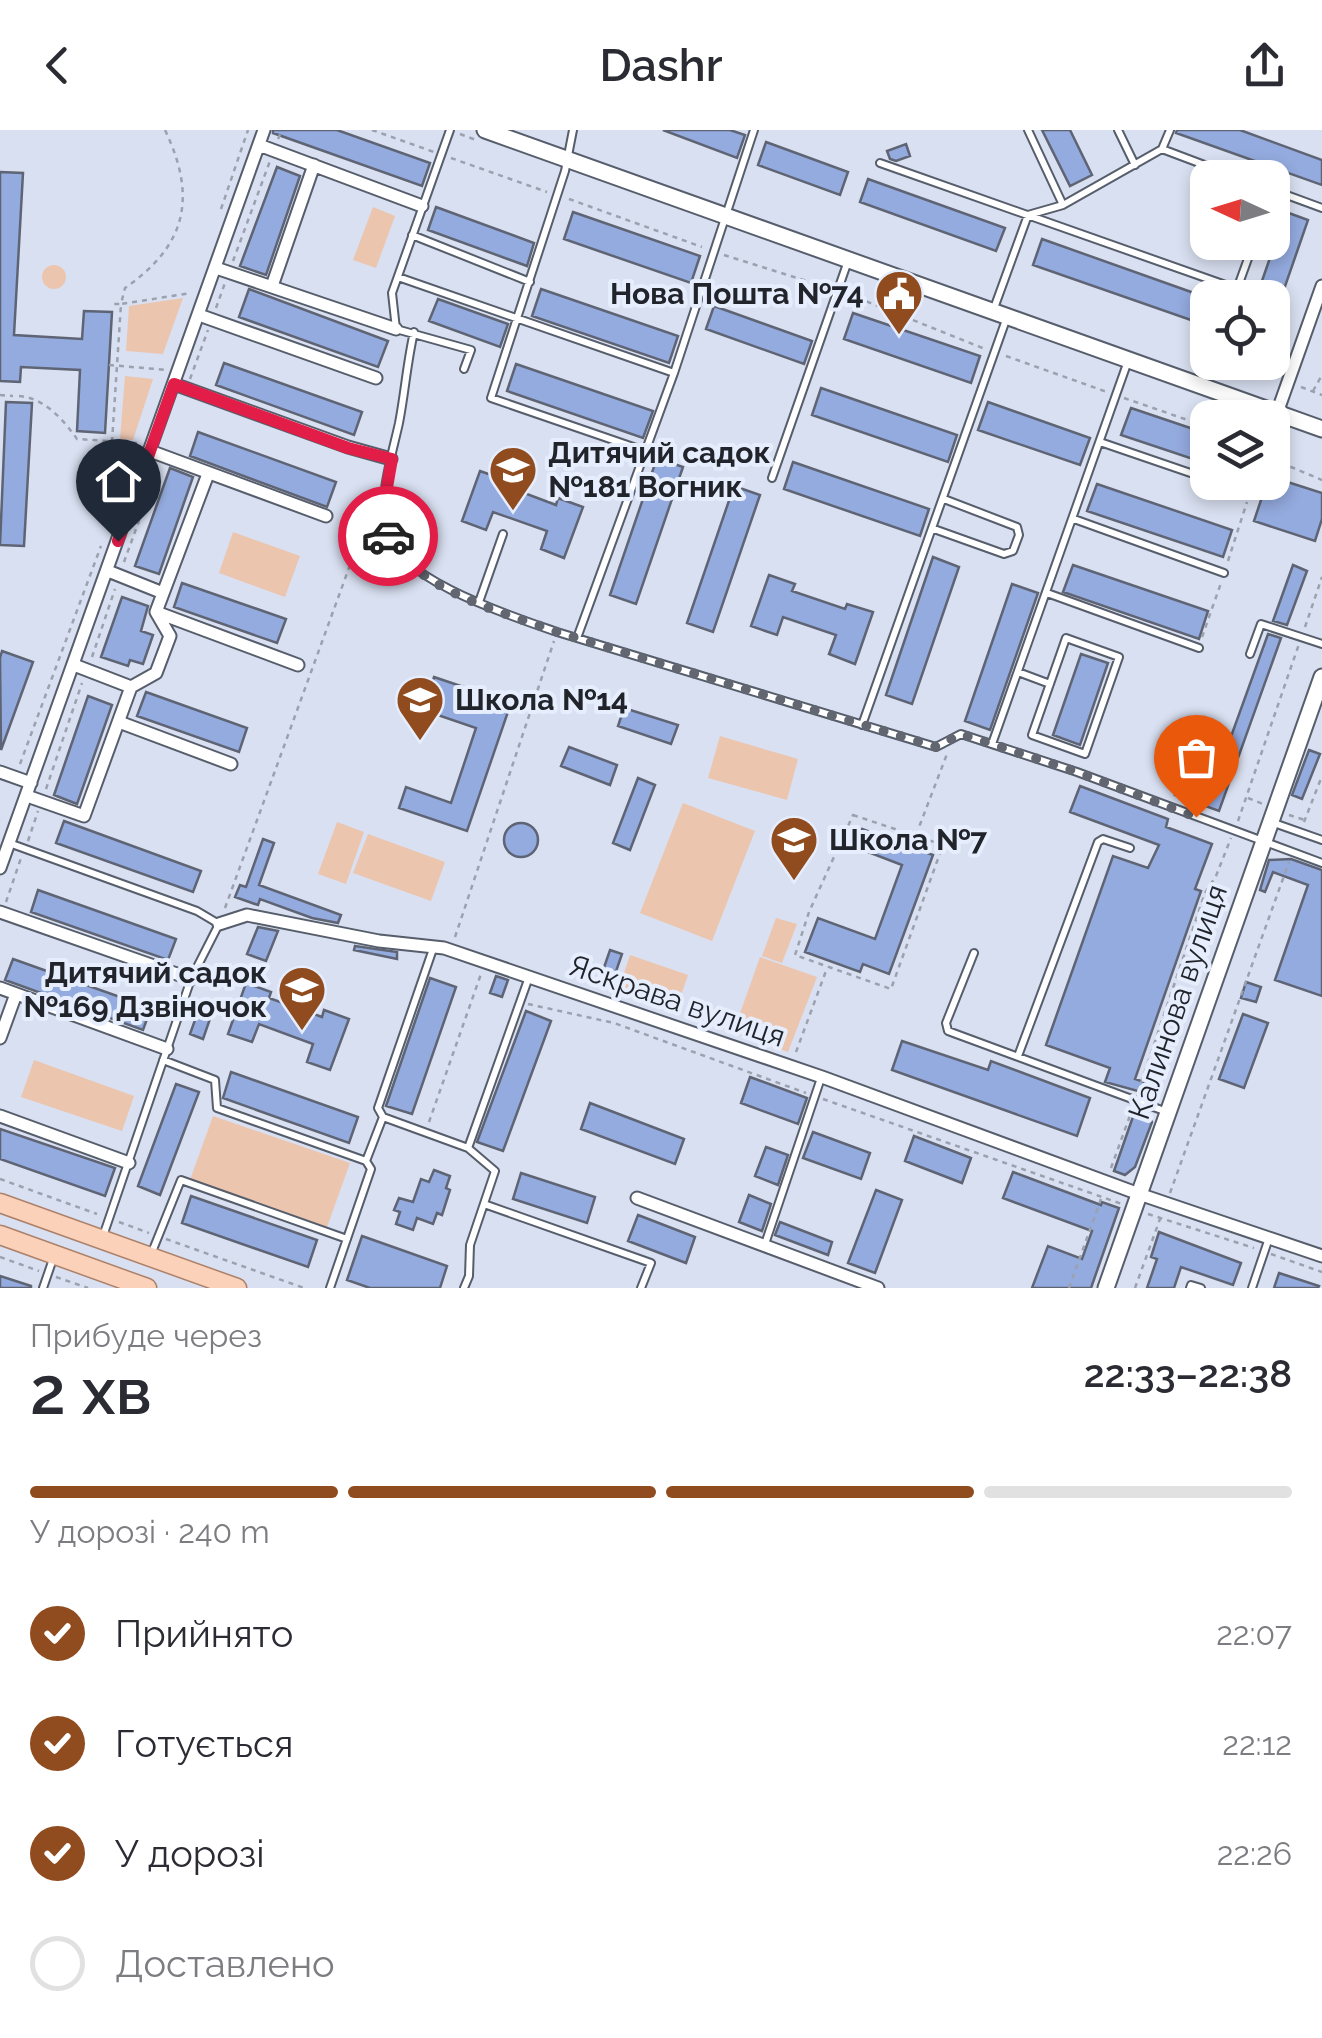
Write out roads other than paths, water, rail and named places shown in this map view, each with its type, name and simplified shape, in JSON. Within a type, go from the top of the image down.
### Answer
[{"type":"main road","points":[[0,1203],[237,1288]]},
{"type":"main road","points":[[0,1235],[54,1255],[100,1280],[146,1288]]},
{"type":"street","points":[[0,868],[74,664],[114,573],[150,452],[205,318],[216,268],[264,130]]},
{"type":"street","points":[[485,130],[1238,400]]},
{"type":"street","points":[[259,145],[422,206]]},
{"type":"street","points":[[272,286],[314,166]]},
{"type":"street","points":[[216,268],[396,329]]},
{"type":"street","points":[[1282,400],[1322,286]]},
{"type":"street","points":[[205,318],[376,378]]},
{"type":"street","points":[[180,382],[348,448],[392,459]]},
{"type":"street","points":[[1290,419],[1322,430]]},
{"type":"street","points":[[150,452],[326,516]]},
{"type":"street","points":[[26,796],[84,816],[132,687],[156,673],[170,636],[156,612],[208,474]]},
{"type":"street","points":[[114,573],[163,592]]},
{"type":"street","points":[[156,612],[298,665]]},
{"type":"street","points":[[74,664],[132,687]]},
{"type":"street","name":"Калинова вулиця","points":[[1106,1288],[1322,677]]},
{"type":"street","points":[[119,722],[232,764]]},
{"type":"street","points":[[0,772],[31,783]]},
{"type":"street","points":[[1,912],[190,979]]},
{"type":"street","name":"Яскрава вулиця","points":[[219,924],[247,915],[379,941],[439,947],[1109,1176],[1140,1194],[1322,1256]]},
{"type":"street","points":[[0,988],[165,1054]]},
{"type":"street","points":[[0,1038],[16,994]]},
{"type":"street","points":[[0,1116],[128,1162]]},
{"type":"street","points":[[636,1198],[878,1288]]},
{"type":"lane","points":[[450,130],[392,293],[396,329],[471,350],[464,369]]},
{"type":"lane","points":[[573,130],[557,195],[492,398],[645,451]]},
{"type":"lane","points":[[577,638],[674,373],[754,130]]},
{"type":"lane","points":[[1028,130],[1064,206]]},
{"type":"lane","points":[[1118,130],[1134,165]]},
{"type":"lane","points":[[1028,215],[1064,206],[1162,149],[1170,130]]},
{"type":"lane","points":[[1162,149],[1191,160]]},
{"type":"lane","points":[[880,163],[1237,289],[1247,260]]},
{"type":"lane","points":[[1290,197],[1322,208]]},
{"type":"lane","points":[[862,725],[994,352],[1000,314],[1028,215]]},
{"type":"lane","points":[[412,235],[530,282]]},
{"type":"lane","points":[[772,478],[848,260]]},
{"type":"lane","points":[[398,277],[674,373]]},
{"type":"lane","points":[[414,332],[386,493],[385,531],[395,549],[428,578],[557,632],[936,747],[961,734],[1077,772],[1322,864]]},
{"type":"lane","points":[[992,744],[1128,360]]},
{"type":"lane","points":[[1100,442],[1190,473]]},
{"type":"lane","points":[[934,529],[1004,554],[1013,551],[1019,536],[1018,527],[944,500]]},
{"type":"lane","points":[[1074,519],[1224,573]]},
{"type":"lane","points":[[478,602],[503,534]]},
{"type":"lane","points":[[1047,593],[1198,648]]},
{"type":"lane","points":[[1250,654],[1261,624],[1322,644]]},
{"type":"lane","points":[[1066,638],[1120,656],[1085,754],[1032,736],[1050,684],[1066,638]]},
{"type":"lane","points":[[1018,672],[1050,684]]},
{"type":"lane","points":[[1270,822],[1322,840]]},
{"type":"lane","points":[[1018,1056],[1098,842],[1103,839],[1130,848]]},
{"type":"lane","points":[[9,843],[197,911],[219,924],[190,979],[102,1240]]},
{"type":"lane","points":[[366,1160],[382,1117],[378,1108],[439,947]]},
{"type":"lane","points":[[974,953],[946,1028],[1168,1112]]},
{"type":"lane","points":[[468,1148],[530,977]]},
{"type":"lane","points":[[165,1054],[215,1080],[217,1108],[366,1160],[371,1169],[330,1288]]},
{"type":"lane","points":[[765,1244],[822,1077]]},
{"type":"lane","points":[[382,1117],[468,1148],[495,1171],[470,1246],[469,1276],[464,1288]]},
{"type":"lane","points":[[150,1257],[181,1180],[348,1239]]},
{"type":"lane","points":[[484,1204],[651,1263],[641,1288]]},
{"type":"lane","points":[[1252,1288],[1269,1238]]},
{"type":"lane","points":[[42,1288],[54,1255]]},
{"type":"lane","points":[[1190,1288],[1202,1288]]},
{"type":"place","name":"Нова Пошта №74","points":[[899,336]]},
{"type":"place","name":"Дитячий садок №181 Вогник","points":[[513,512]]},
{"type":"place","name":"Школа №14","points":[[420,742]]},
{"type":"place","name":"Школа №7","points":[[794,882]]},
{"type":"place","name":"Дитячий садок №169 Дзвіночок","points":[[302,1032]]}]
